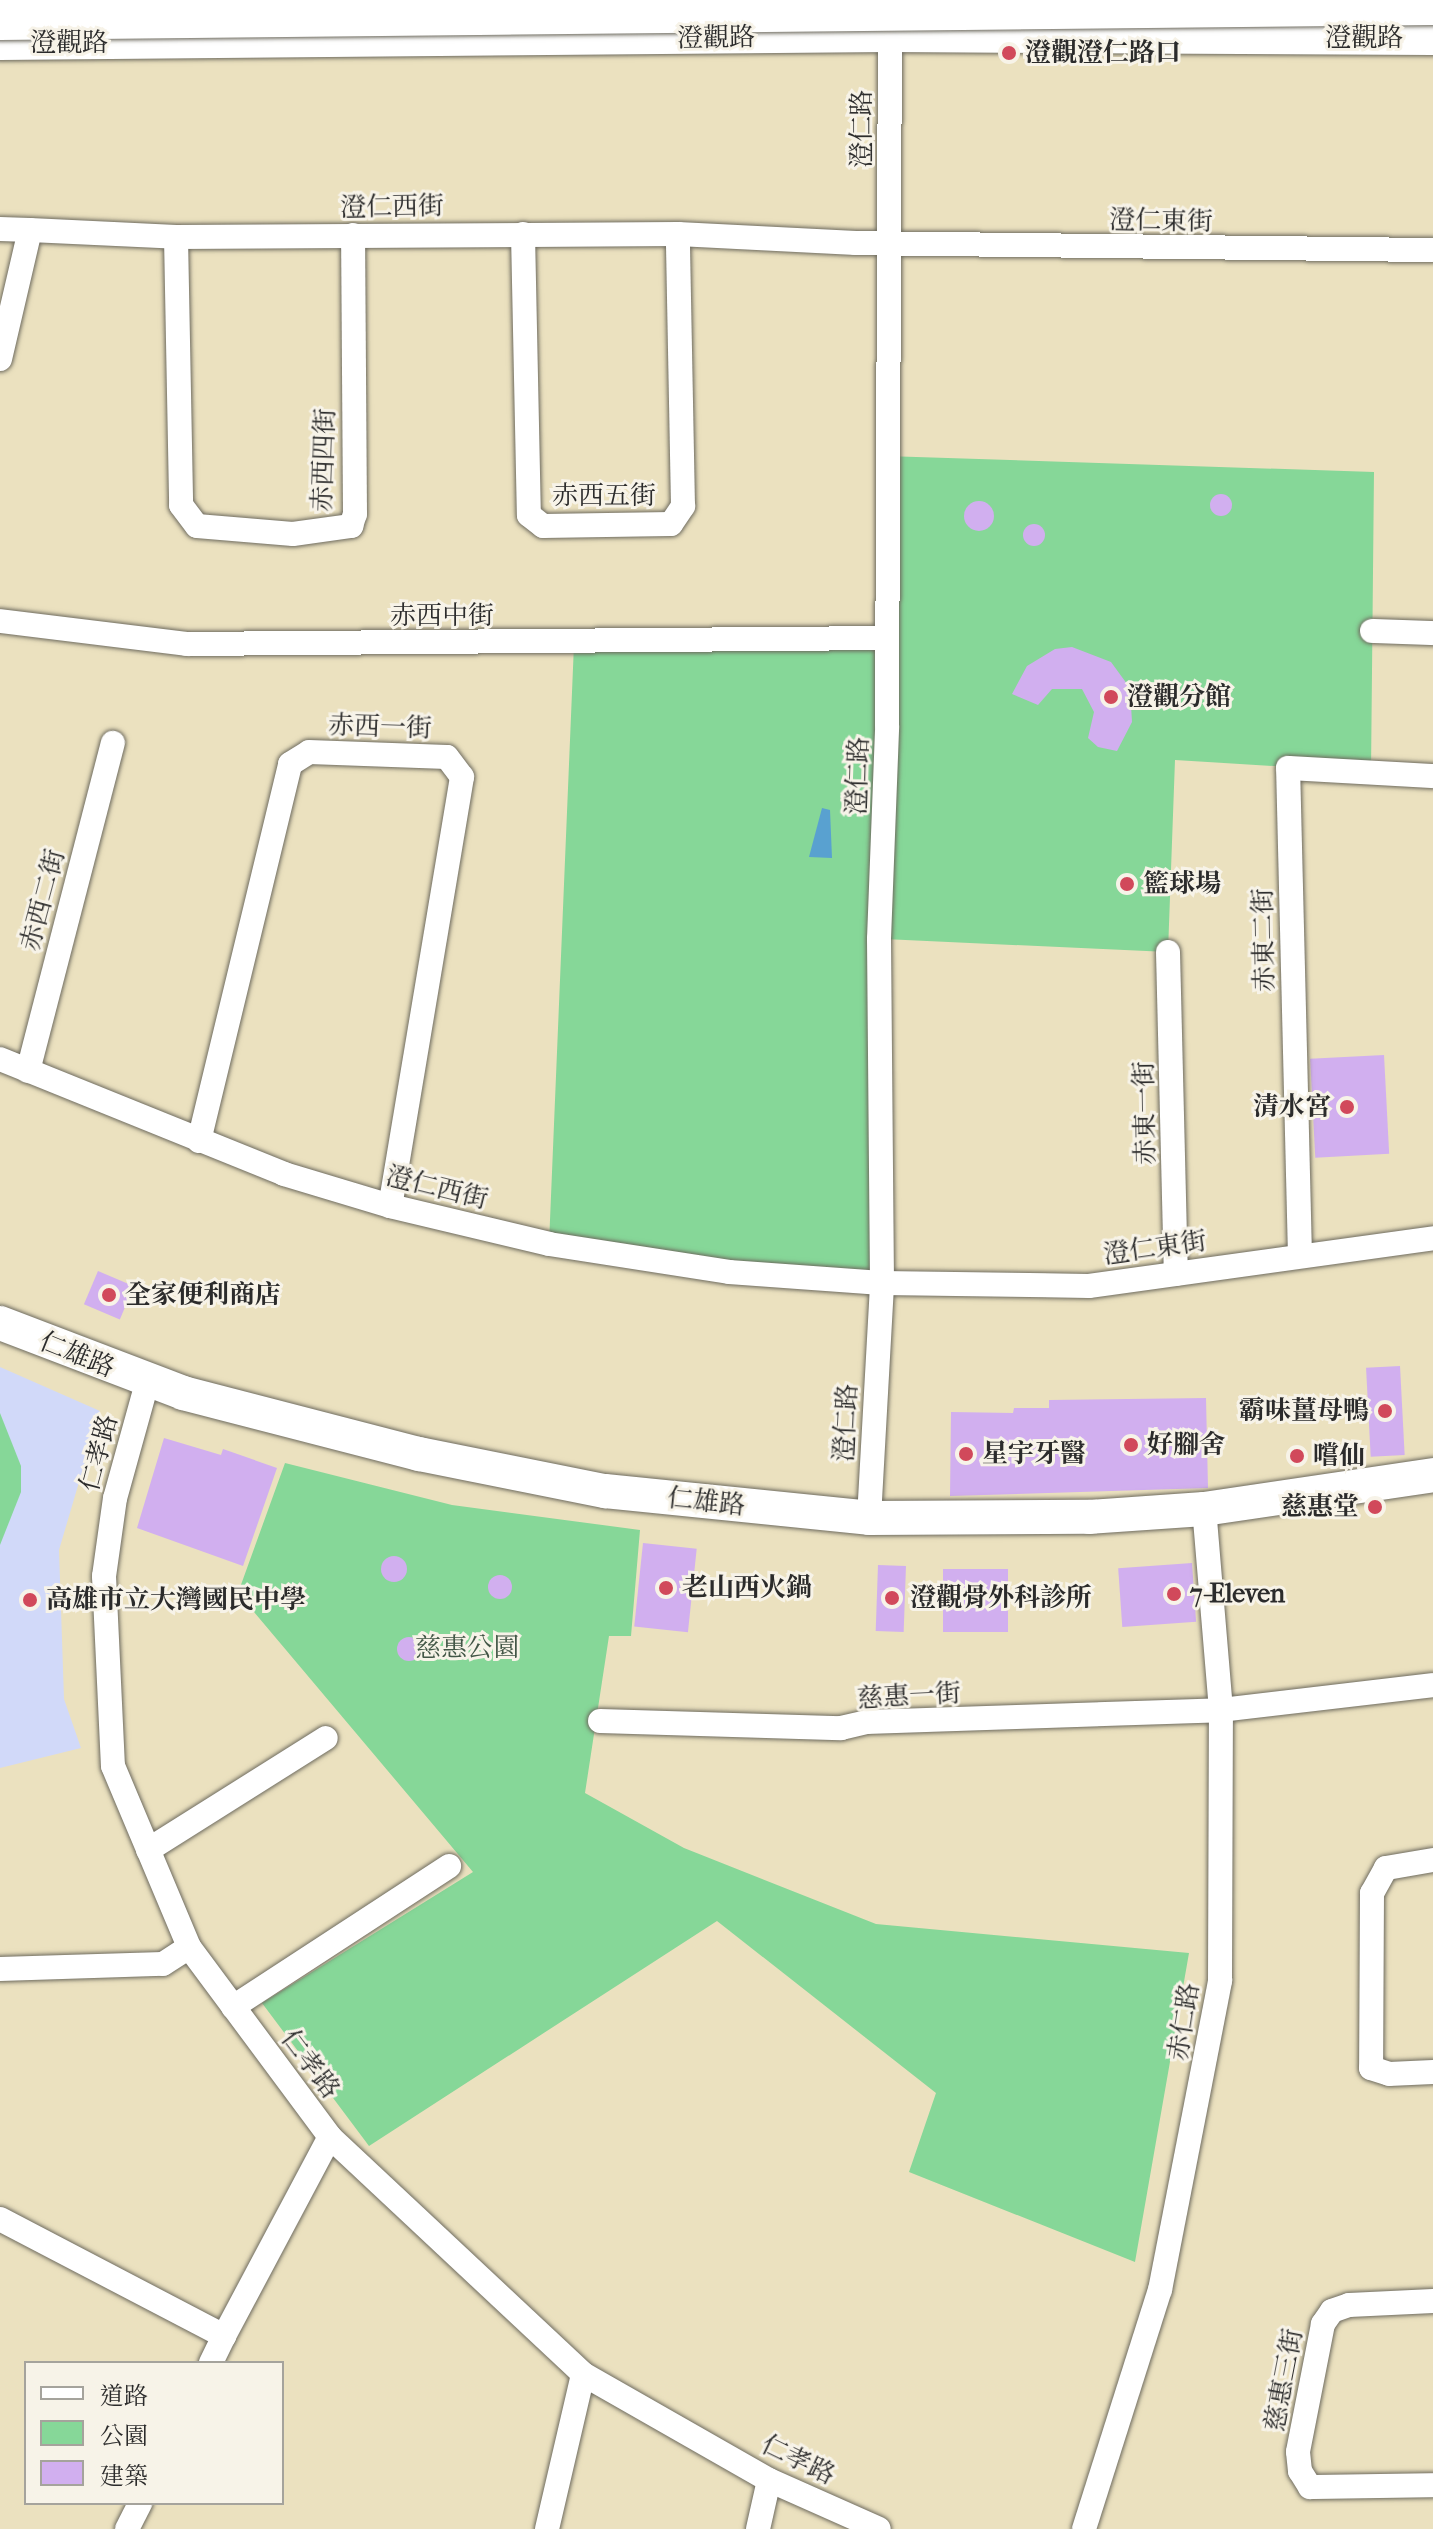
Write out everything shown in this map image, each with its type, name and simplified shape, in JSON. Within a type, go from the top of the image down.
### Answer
[{"type":"highway","points":[[0,18],[1433,3]]},
{"type":"street","name":"澄仁路","points":[[869,1518],[882,1283],[879,939],[885,638],[889,0]]},
{"type":"street","name":"澄觀路","points":[[0,43],[890,35],[1433,38]]},
{"type":"street","name":"澄仁西街","points":[[0,229],[176,237],[678,234],[888,242]]},
{"type":"street","points":[[0,359],[30,230]]},
{"type":"street","name":"赤西五街","points":[[523,234],[529,515],[543,526],[671,524],[683,506],[678,234]]},
{"type":"street","name":"赤西四街","points":[[176,237],[181,505],[197,526],[293,534],[351,526],[355,514],[353,235]]},
{"type":"street","name":"澄仁東街","points":[[888,242],[1433,250]]},
{"type":"street","name":"赤西中街","points":[[0,621],[187,644],[885,638]]},
{"type":"street","points":[[1372,631],[1433,633]]},
{"type":"street","name":"赤西二街","points":[[28,1071],[113,743]]},
{"type":"street","name":"赤西一街","points":[[199,1141],[290,764],[309,752],[447,757],[462,777],[390,1206]]},
{"type":"street","name":"赤東二街","points":[[1300,1256],[1288,768],[1433,776]]},
{"type":"street","name":"赤東一街","points":[[1168,952],[1176,1274]]},
{"type":"street","name":"澄仁西街","points":[[0,1059],[284,1174],[390,1206],[549,1244],[729,1272],[882,1283]]},
{"type":"street","name":"澄仁東街","points":[[882,1283],[1089,1286],[1433,1238]]},
{"type":"street","name":"仁雄路","points":[[0,1323],[147,1383],[419,1454],[605,1491],[869,1518],[1089,1517],[1204,1509],[1433,1475]]},
{"type":"street","name":"仁孝路","points":[[147,1383],[115,1498],[104,1576],[113,1766],[189,1947],[330,2137],[583,2374],[769,2480],[879,2529]]},
{"type":"street","name":"赤仁路","points":[[1084,2529],[1160,2290],[1220,1981],[1221,1710],[1204,1509]]},
{"type":"street","name":"慈惠一街","points":[[600,1721],[841,1728],[866,1722],[1221,1710],[1433,1685]]},
{"type":"street","points":[[148,1850],[326,1738]]},
{"type":"street","points":[[1433,1860],[1386,1868],[1372,1893],[1371,2068],[1389,2074],[1433,2072]]},
{"type":"street","points":[[233,2007],[449,1866]]},
{"type":"street","points":[[0,1969],[163,1964],[189,1947]]},
{"type":"street","points":[[212,2361],[330,2137]]},
{"type":"street","points":[[0,2219],[224,2336]]},
{"type":"street","name":"慈惠三街","points":[[1433,2301],[1349,2305],[1332,2311],[1323,2324],[1298,2452],[1300,2471],[1310,2487],[1433,2485]]},
{"type":"street","points":[[547,2529],[583,2374]]},
{"type":"street","points":[[758,2529],[769,2480]]},
{"type":"street","points":[[127,2529],[139,2505]]},
{"type":"shaded area","name":"高雄市立大灣國民中學","points":[[0,1367],[100,1411],[59,1550],[64,1699],[81,1748],[0,1768]]},
{"type":"green space","points":[[885,456],[1374,472],[1371,772],[1175,760],[1168,952],[884,939],[882,1283],[549,1244],[574,644],[885,638]]},
{"type":"green space","points":[[0,1413],[21,1466],[21,1492],[0,1545]]},
{"type":"green space","name":"慈惠公園","points":[[285,1463],[452,1505],[640,1530],[631,1636],[609,1636],[585,1793],[684,1848],[876,1924],[1189,1953],[1135,2262],[909,2172],[936,2093],[717,1921],[369,2146],[262,2003],[473,1872],[238,1593]]},
{"type":"water","points":[[822,808],[830,810],[832,858],[809,857]]},
{"type":"building","points":[[1221,494],[1229,497],[1232,505],[1229,513],[1221,516],[1213,513],[1210,505],[1213,497]]},
{"type":"building","points":[[979,501],[985,502],[993,510],[993,522],[985,530],[979,531],[973,530],[965,522],[964,516],[965,510],[973,502]]},
{"type":"building","points":[[1034,524],[1042,527],[1045,535],[1042,543],[1034,546],[1026,543],[1023,535],[1026,527]]},
{"type":"building","name":"澄觀分館","points":[[1072,647],[1111,662],[1130,688],[1132,722],[1117,751],[1098,747],[1088,738],[1094,712],[1082,689],[1052,689],[1038,705],[1012,694],[1027,666],[1055,649]]},
{"type":"building","name":"清水宮","points":[[1384,1055],[1389,1154],[1315,1158],[1310,1059]]},
{"type":"building","name":"全家便利商店","points":[[98,1271],[134,1286],[120,1319],[84,1304]]},
{"type":"building","name":"霸味薑母鴨","points":[[1400,1366],[1405,1455],[1371,1457],[1366,1368]]},
{"type":"building","points":[[1206,1398],[1208,1488],[950,1496],[951,1412],[1013,1413],[1014,1408],[1049,1408],[1049,1400]]},
{"type":"building","points":[[164,1438],[221,1455],[223,1449],[277,1468],[243,1566],[137,1528]]},
{"type":"building","name":"老山西火鍋","points":[[643,1543],[697,1549],[688,1632],[634,1627]]},
{"type":"building","points":[[394,1556],[403,1560],[407,1569],[403,1578],[394,1582],[385,1578],[381,1569],[385,1560]]},
{"type":"building","points":[[1192,1563],[1196,1622],[1122,1627],[1118,1568]]},
{"type":"building","name":"澄觀骨外科診所","points":[[878,1565],[906,1566],[904,1632],[876,1631]]},
{"type":"building","points":[[943,1569],[1008,1569],[1008,1632],[943,1632]]},
{"type":"building","points":[[500,1575],[508,1579],[512,1587],[508,1595],[500,1599],[492,1595],[488,1587],[492,1579]]},
{"type":"building","points":[[409,1637],[420,1644],[421,1649],[414,1660],[409,1661],[398,1654],[397,1649],[404,1638]]},
{"type":"place","name":"澄觀澄仁路口","points":[[1009,53]]},
{"type":"place","name":"澄觀分館","points":[[1111,697]]},
{"type":"place","name":"籃球場","points":[[1127,884]]},
{"type":"place","name":"清水宮","points":[[1347,1107]]},
{"type":"place","name":"全家便利商店","points":[[109,1295]]},
{"type":"place","name":"霸味薑母鴨","points":[[1385,1411]]},
{"type":"place","name":"好腳舍","points":[[1131,1445]]},
{"type":"place","name":"星宇牙醫","points":[[966,1454]]},
{"type":"place","name":"嚐仙","points":[[1297,1456]]},
{"type":"place","name":"慈惠堂","points":[[1375,1507]]},
{"type":"place","name":"老山西火鍋","points":[[666,1588]]},
{"type":"place","name":"7-Eleven","points":[[1174,1594]]},
{"type":"place","name":"澄觀骨外科診所","points":[[892,1598]]},
{"type":"place","name":"高雄市立大灣國民中學","points":[[30,1600]]}]
